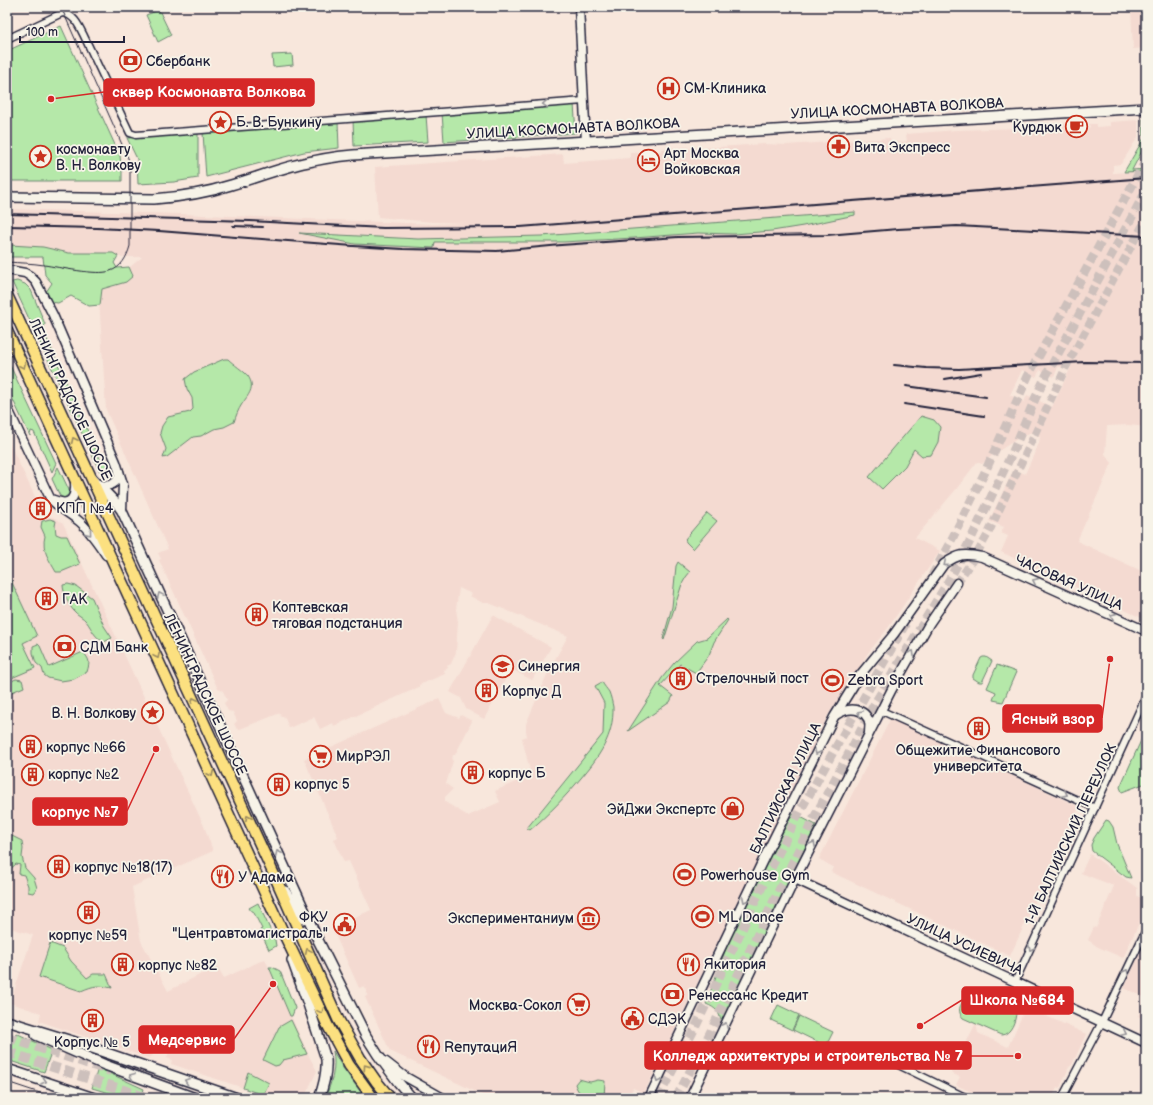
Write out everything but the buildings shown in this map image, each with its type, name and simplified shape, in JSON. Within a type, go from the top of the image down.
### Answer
[{"type":"main road","name":"УЛИЦА КОСМОНАВТА ВОЛКОВА","points":[[7,197],[170,198],[210,191],[293,166],[344,156],[1146,108]]},
{"type":"main road","name":"ЛЕНИНГРАДСКОЕ ШОССЕ","points":[[7,295],[344,1030],[364,1064],[390,1098]]},
{"type":"main road","name":"ЛЕНИНГРАДСКОЕ ШОССЕ","points":[[7,331],[274,913],[333,1036],[349,1065],[373,1098]]},
{"type":"main road","points":[[91,477],[122,511],[318,940],[359,1022],[378,1055],[412,1098]]},
{"type":"main road","points":[[276,879],[318,940]]},
{"type":"main road","points":[[274,913],[324,1052],[327,1068],[319,1097]]},
{"type":"main road","points":[[7,1022],[105,1065],[195,1098]]},
{"type":"main road","points":[[7,1022],[72,1041],[237,1098]]},
{"type":"main road","points":[[7,1069],[94,1098]]},
{"type":"street","points":[[579,7],[586,142]]},
{"type":"street","points":[[7,39],[61,10],[68,13],[75,20],[84,36],[130,133],[136,135],[584,101]]},
{"type":"street","points":[[8,270],[26,273],[30,276],[36,282],[53,315],[118,467],[123,484],[122,511]]},
{"type":"street","points":[[7,407],[50,498],[57,506],[84,526],[119,573]]},
{"type":"street","points":[[99,484],[108,486],[116,482],[119,476],[118,467]]},
{"type":"street","points":[[50,498],[54,501],[63,503],[72,499],[75,493],[74,476]]},
{"type":"street","name":"БАЛТИЙСКАЯ УЛИЦА","points":[[649,1098],[764,858],[834,717],[860,675],[894,634],[944,564],[956,556],[970,555],[982,557]]},
{"type":"street","name":"ЧАСОВАЯ УЛИЦА","points":[[982,557],[1146,631]]},
{"type":"street","points":[[690,1098],[795,879],[868,737],[929,624],[957,583]]},
{"type":"street","name":"1-Й БАЛТИЙСКИЙ ПЕРЕУЛОК","points":[[1015,982],[1146,696]]},
{"type":"street","points":[[834,717],[842,711],[849,709],[856,709],[863,712],[870,722],[868,737]]},
{"type":"street","points":[[882,711],[1095,808]]},
{"type":"street","name":"УЛИЦА УСИЕВИЧА","points":[[795,879],[1146,1043]]},
{"type":"street","points":[[1062,1098],[1102,1022],[1146,930]]},
{"type":"street","points":[[378,1055],[404,1076],[443,1098]]},
{"type":"street","points":[[884,1058],[967,1098]]},
{"type":"shaded area","points":[[1131,7],[1146,7],[1146,48],[1133,49]]},
{"type":"shaded area","points":[[1138,120],[1138,137],[1121,164],[1113,165],[1113,173],[1146,171],[1146,427],[1129,425],[1107,426],[1105,454],[1112,463],[1077,541],[1146,573],[1146,620],[1001,552],[1008,536],[1001,533],[1004,527],[989,521],[1014,469],[1025,474],[1039,443],[1040,437],[1032,432],[1020,437],[994,454],[982,464],[977,462],[915,538],[940,551],[888,628],[868,653],[828,715],[644,1093],[633,1088],[628,1098],[489,1098],[390,1051],[365,997],[368,995],[364,986],[359,988],[332,928],[371,910],[349,861],[344,862],[339,851],[334,839],[338,837],[304,759],[439,699],[446,713],[459,718],[461,715],[472,721],[455,755],[453,755],[453,761],[446,784],[453,789],[445,797],[445,802],[468,816],[500,802],[495,791],[531,775],[522,738],[527,736],[526,724],[548,672],[568,636],[489,603],[483,603],[470,596],[472,594],[459,588],[456,609],[458,622],[456,652],[451,664],[444,670],[445,674],[334,726],[333,723],[320,729],[314,717],[289,728],[284,716],[281,717],[280,713],[237,729],[234,724],[237,721],[233,712],[228,711],[224,703],[227,700],[223,691],[218,689],[159,560],[161,559],[158,553],[168,549],[106,410],[98,283],[112,282],[142,257],[7,256],[7,209],[432,224],[468,223],[433,222],[378,217],[375,167],[563,154],[564,163],[630,158],[630,153],[661,151],[661,149],[688,147],[688,149],[764,144],[786,145],[890,138],[891,143],[907,141],[906,134],[957,130],[1023,128],[1023,132],[1060,130],[1060,124],[1087,122],[1088,128],[1090,127],[1089,124],[1096,124],[1096,127],[1110,126],[1110,122]],"holes":[[[1058,367],[1071,367],[1052,407],[1027,395],[1024,402],[1010,395],[1022,370],[1036,377],[1040,370],[1054,377]]]},
{"type":"shaded area","points":[[7,438],[39,505],[35,507],[38,513],[41,517],[48,516],[63,523],[204,826],[213,851],[132,887],[141,941],[168,991],[217,966],[224,978],[265,959],[317,1071],[304,1098],[271,1098],[171,1064],[172,1060],[167,1058],[169,1051],[156,1047],[152,1056],[148,1058],[39,1021],[41,1013],[10,1003],[33,935],[7,927]]},
{"type":"shaded area","name":"Синергия","points":[[493,615],[551,647],[532,680],[511,669],[484,719],[466,709],[461,698],[450,692]]},
{"type":"shaded area","points":[[891,718],[1079,807],[1010,956],[831,872],[833,867],[819,859]]},
{"type":"shaded area","points":[[1090,854],[1137,888],[1137,896],[1146,900],[1146,908],[1123,958],[1098,947],[1088,940],[1094,927],[1096,928],[1114,886],[1081,873]]},
{"type":"shaded area","points":[[1146,940],[1146,998],[1124,988]]},
{"type":"shaded area","points":[[1146,998],[1146,1020],[1138,1016]]},
{"type":"shaded area","points":[[1026,1007],[1086,1034],[1060,1088],[1057,1087],[1052,1098],[984,1098],[956,1085],[960,1077],[951,1073],[976,1023],[978,1033],[1008,1047]]},
{"type":"green space","points":[[159,10],[171,35],[158,42],[146,15]]},
{"type":"green space","points":[[61,26],[120,156],[122,181],[11,181],[7,179],[7,51]]},
{"type":"green space","points":[[292,54],[293,65],[273,67],[272,55]]},
{"type":"green space","points":[[574,104],[576,133],[444,142],[442,113]]},
{"type":"green space","points":[[426,115],[428,142],[354,146],[353,120]]},
{"type":"green space","points":[[1143,119],[1146,119],[1146,145],[1132,170],[1146,169],[1146,171],[1124,172],[1144,138]]},
{"type":"green space","points":[[338,122],[339,148],[304,152],[206,177],[203,133]]},
{"type":"green space","points":[[198,134],[198,178],[174,182],[138,184],[137,159],[127,138]]},
{"type":"green space","points":[[855,212],[855,215],[772,231],[734,234],[698,233],[563,242],[435,242],[434,248],[355,244],[299,233],[418,239],[541,236]]},
{"type":"green space","points":[[7,246],[43,247],[69,253],[113,253],[118,256],[114,263],[117,268],[129,267],[133,276],[126,282],[102,289],[100,305],[89,306],[71,296],[58,303],[50,302],[46,292],[52,283],[45,275],[43,257],[7,257]]},
{"type":"green space","points":[[17,281],[25,284],[31,290],[45,324],[43,330],[101,461],[108,464],[112,471],[107,476],[103,475],[99,470],[12,282]]},
{"type":"green space","points":[[7,359],[56,463],[52,472],[34,432],[31,431],[30,436],[7,387]]},
{"type":"green space","points":[[224,359],[228,359],[246,374],[251,384],[249,394],[239,408],[234,422],[224,427],[214,429],[201,436],[193,437],[167,457],[163,458],[166,449],[160,433],[162,426],[168,417],[190,412],[193,409],[192,398],[187,389],[185,379],[194,372]]},
{"type":"green space","points":[[921,416],[934,420],[940,427],[938,442],[931,455],[922,456],[914,449],[905,466],[882,489],[869,477]]},
{"type":"green space","points":[[58,467],[69,490],[69,494],[64,498],[60,496],[52,479]]},
{"type":"green space","points":[[707,513],[717,521],[693,549],[685,539]]},
{"type":"green space","points":[[50,519],[56,521],[56,534],[67,536],[80,564],[61,572],[56,572],[45,551],[45,536],[41,527],[42,521]]},
{"type":"green space","points":[[678,562],[690,572],[682,584],[664,640],[663,639],[672,607],[676,566]]},
{"type":"green space","points":[[7,572],[37,636],[23,643],[35,668],[7,680]]},
{"type":"green space","points":[[68,584],[76,586],[92,598],[104,626],[112,638],[104,642],[100,640],[85,620],[72,609],[63,588],[63,585]]},
{"type":"green space","points":[[727,619],[728,620],[714,642],[709,655],[696,673],[680,664],[660,686],[673,696],[670,702],[628,731],[662,678],[674,663],[697,641],[707,638]]},
{"type":"green space","points":[[38,644],[49,667],[83,652],[89,661],[87,672],[74,679],[61,681],[48,678],[44,675],[42,668],[36,663],[33,653],[33,646]]},
{"type":"green space","points":[[986,657],[992,661],[982,682],[979,682],[973,678],[973,675],[981,658]]},
{"type":"green space","points":[[997,665],[1016,672],[1003,702],[993,700],[996,692],[987,688]]},
{"type":"green space","points":[[16,679],[22,680],[24,687],[7,694],[7,683]]},
{"type":"green space","points":[[602,682],[609,692],[613,707],[611,727],[604,746],[594,762],[563,799],[530,830],[527,828],[603,734],[604,703],[595,686]]},
{"type":"green space","points":[[1143,736],[1146,737],[1146,783],[1122,792],[1120,787]]},
{"type":"green space","points":[[793,813],[816,825],[721,1023],[720,1016],[717,1011],[706,1004],[731,934],[756,882]]},
{"type":"green space","points":[[1106,820],[1109,821],[1113,827],[1117,844],[1131,878],[1126,877],[1092,851],[1091,845],[1094,838]]},
{"type":"green space","points":[[10,835],[22,841],[22,857],[25,868],[34,878],[37,888],[33,893],[28,892],[28,886],[24,875],[19,874],[20,865],[16,864],[7,872],[7,852],[9,852],[11,846]]},
{"type":"green space","points":[[258,903],[275,940],[276,946],[269,950],[260,930],[262,929],[253,911],[249,908]]},
{"type":"green space","points":[[50,943],[63,948],[71,961],[87,978],[93,974],[106,974],[112,988],[96,986],[81,991],[39,977]]},
{"type":"green space","points":[[269,967],[280,971],[295,1008],[292,1016],[290,1016]]},
{"type":"green space","points":[[972,991],[1012,1008],[1016,1012],[1014,1023],[1008,1033],[1001,1035],[963,1018],[960,1012],[961,1005],[968,992]]},
{"type":"green space","points":[[778,1005],[799,1015],[792,1030],[771,1020]]},
{"type":"green space","points":[[799,1016],[833,1032],[826,1046],[793,1030]]},
{"type":"green space","points":[[291,1020],[307,1054],[283,1060],[279,1065],[275,1066],[263,1060],[279,1027]]},
{"type":"green space","points":[[16,1033],[52,1050],[44,1072],[7,1060],[7,1056]]},
{"type":"green space","points":[[333,1051],[343,1068],[365,1098],[325,1098],[333,1075]]},
{"type":"green space","points":[[98,1068],[144,1089],[141,1098],[126,1098],[92,1088]]},
{"type":"green space","points":[[248,1072],[269,1083],[263,1095],[243,1088]]},
{"type":"green space","points":[[579,1079],[590,1082],[598,1080],[605,1081],[604,1098],[590,1098],[580,1093],[575,1084]]},
{"type":"tunnel","points":[[932,576],[985,472],[1029,374],[1146,160]]},
{"type":"tunnel","points":[[676,1098],[707,1039],[814,818],[872,708],[949,580],[969,543],[1014,449],[1047,374],[1146,191]]},
{"type":"tunnel","points":[[957,583],[988,534],[1066,367],[1146,219]]},
{"type":"tunnel","points":[[658,1098],[695,1028],[771,868],[800,811],[907,621]]},
{"type":"tunnel","points":[[7,1037],[111,1071]]},
{"type":"tunnel","points":[[7,1052],[148,1098]]},
{"type":"tram line","points":[[7,262],[39,264],[87,272],[104,272],[114,270],[120,265],[130,246],[130,166],[128,158],[61,7]]},
{"type":"tram line","points":[[7,1082],[55,1098]]},
{"type":"railway","points":[[7,214],[250,221],[383,228],[520,227],[1146,178]]},
{"type":"railway","points":[[7,226],[159,231],[403,249],[497,251],[678,237],[827,235],[957,226],[1146,236]]},
{"type":"railway","points":[[233,226],[263,227]]},
{"type":"railway","points":[[894,365],[959,369],[1085,362],[1146,363]]},
{"type":"railway","points":[[945,379],[981,373]]},
{"type":"railway","points":[[906,386],[986,397]]},
{"type":"railway","points":[[904,404],[984,416]]},
{"type":"place","name":"Сбербанк","points":[[131,61]]},
{"type":"place","name":"СМ-Клиника","points":[[669,88]]},
{"type":"place","name":"сквер Космонавта Волкова","points":[[51,99]]},
{"type":"place","name":"Б. В. Бункину","points":[[221,122]]},
{"type":"place","name":"Курдюк","points":[[1077,127]]},
{"type":"place","name":"Вита Экспресс","points":[[839,147]]},
{"type":"place","name":"космонавту В. Н. Волкову","points":[[41,157]]},
{"type":"place","name":"Арт Москва Войковская","points":[[648,161]]},
{"type":"place","name":"КПП №4","points":[[41,508]]},
{"type":"place","name":"ГАК","points":[[47,599]]},
{"type":"place","name":"Коптевская тяговая подстанция","points":[[256,615]]},
{"type":"place","name":"СДМ Банк","points":[[64,647]]},
{"type":"place","name":"Ясный взор","points":[[1110,659]]},
{"type":"place","name":"Синергия","points":[[502,666]]},
{"type":"place","name":"Стрелочный пост","points":[[680,678]]},
{"type":"place","name":"Zebra Sport","points":[[833,680]]},
{"type":"place","name":"Корпус Д","points":[[487,691]]},
{"type":"place","name":"В. Н. Волкову","points":[[152,713]]},
{"type":"place","name":"Общежитие Финансового университета","points":[[978,728]]},
{"type":"place","name":"корпус №66","points":[[30,747]]},
{"type":"place","name":"корпус №7","points":[[156,749]]},
{"type":"place","name":"МирРЭЛ","points":[[320,756]]},
{"type":"place","name":"корпус Б","points":[[473,773]]},
{"type":"place","name":"корпус №2","points":[[33,774]]},
{"type":"place","name":"корпус 5","points":[[279,784]]},
{"type":"place","name":"ЭйДжи Экспертс","points":[[732,809]]},
{"type":"place","name":"корпус №18(17)","points":[[58,867]]},
{"type":"place","name":"Powerhouse Gym","points":[[684,875]]},
{"type":"place","name":"У Адама","points":[[222,877]]},
{"type":"place","name":"корпус №59","points":[[88,913]]},
{"type":"place","name":"ML Dance","points":[[703,917]]},
{"type":"place","name":"Экспериментаниум","points":[[589,918]]},
{"type":"place","name":"ФКУ \"Центравтомагистраль\"","points":[[344,925]]},
{"type":"place","name":"Якитория","points":[[689,964]]},
{"type":"place","name":"корпус №82","points":[[122,965]]},
{"type":"place","name":"Медсервис","points":[[273,984]]},
{"type":"place","name":"Ренессанс Кредит","points":[[672,995]]},
{"type":"place","name":"Москва-Сокол","points":[[578,1005]]},
{"type":"place","name":"СДЭК","points":[[633,1019]]},
{"type":"place","name":"Корпус № 5","points":[[92,1020]]},
{"type":"place","name":"Школа №684","points":[[920,1026]]},
{"type":"place","name":"ReпутациЯ","points":[[428,1047]]},
{"type":"place","name":"Колледж архитектуры и строительства № 7","points":[[1018,1056]]}]
